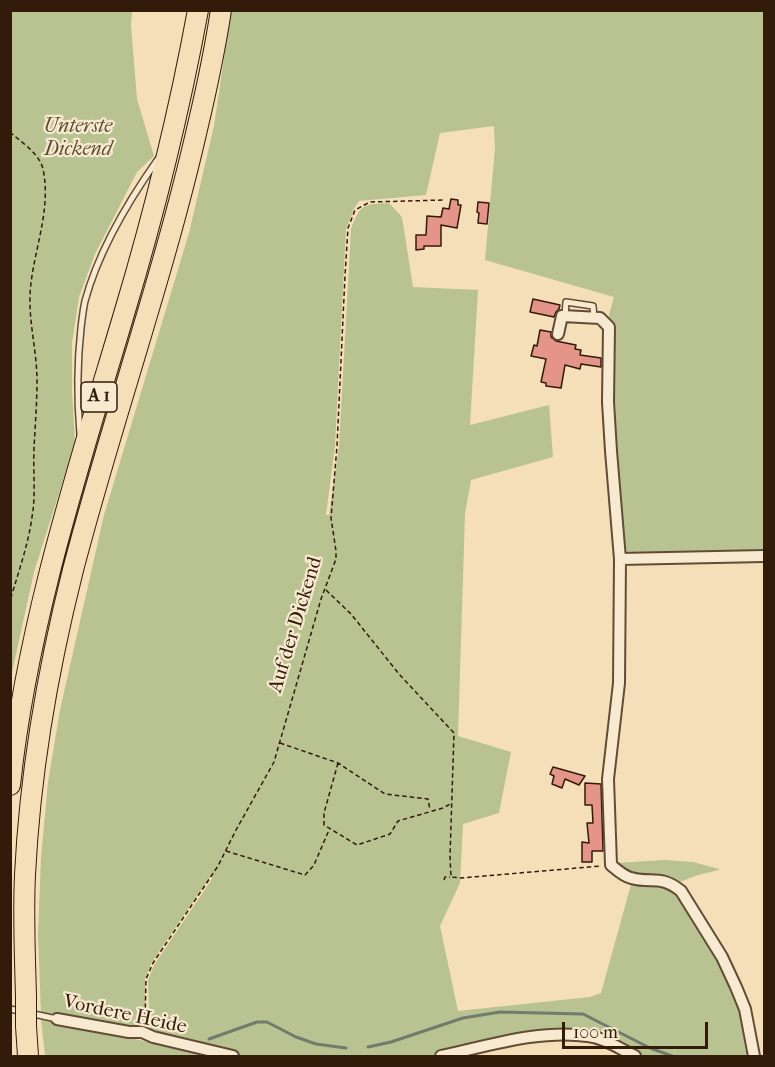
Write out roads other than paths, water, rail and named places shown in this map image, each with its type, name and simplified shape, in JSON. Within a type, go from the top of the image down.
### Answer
[{"type":"highway","name":"A 1","points":[[10,785],[14,750],[38,620],[54,554],[172,141],[198,10]]},
{"type":"highway","name":"A 1","points":[[28,1056],[26,1026],[18,1003],[24,949],[25,875],[35,764],[59,628],[111,434],[187,174],[221,10]]},
{"type":"street","points":[[558,334],[562,316],[600,318],[609,327],[608,402],[620,559],[619,683],[608,778],[610,865],[631,878],[662,880],[681,891],[722,957],[736,987],[744,1009],[754,1056]]},
{"type":"street","points":[[620,559],[765,556]]},
{"type":"street","name":"Vordere Heide","points":[[57,1019],[129,1032],[142,1032],[153,1037],[232,1056]]},
{"type":"street","points":[[441,1056],[543,1034],[590,1036],[635,1056]]},
{"type":"lane","points":[[81,457],[77,398],[79,346],[85,302],[100,260],[121,218],[142,182],[172,141]]},
{"type":"lane","name":"Vordere Heide","points":[[18,1003],[57,1019]]},
{"type":"waterway","points":[[368,1047],[391,1042],[463,1018],[500,1012],[583,1014],[650,1048],[672,1056]]},
{"type":"waterway","points":[[209,1039],[257,1022],[267,1022],[296,1037],[316,1044],[346,1048]]},
{"type":"park label","name":"Unterste Dickend","points":[[78,138]]}]
